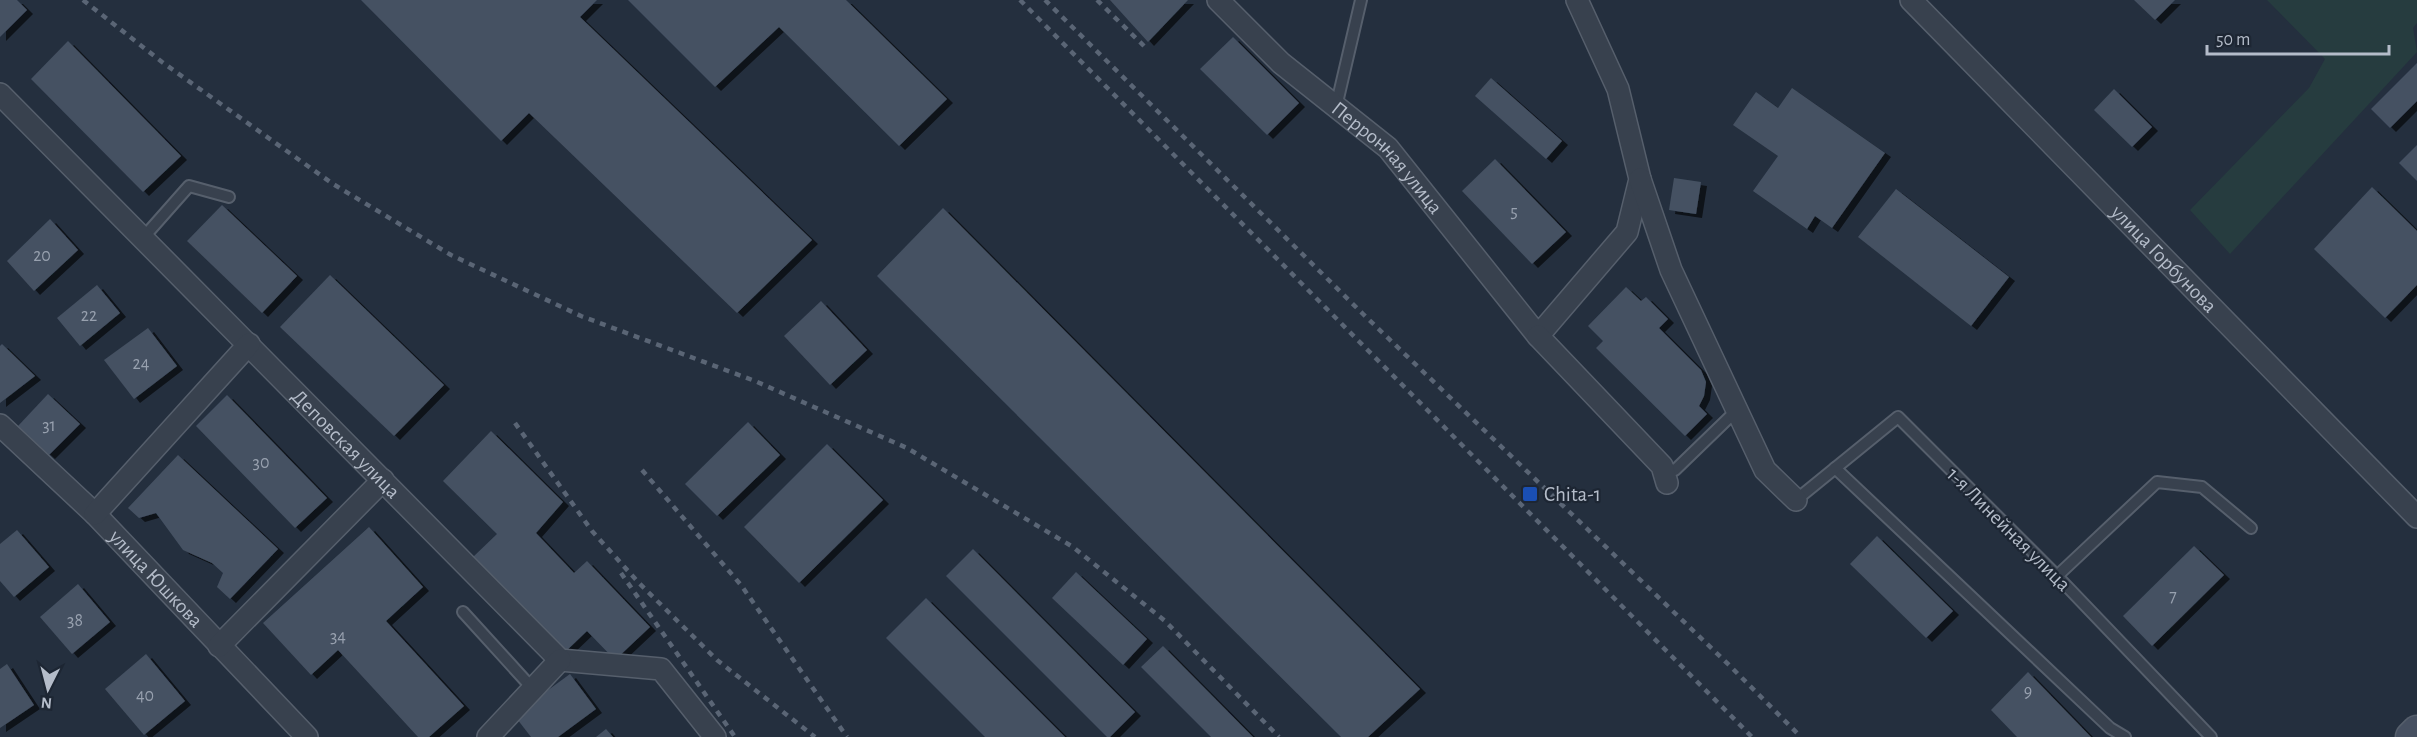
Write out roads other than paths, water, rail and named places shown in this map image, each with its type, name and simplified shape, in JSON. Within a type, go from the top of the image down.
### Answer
[{"type":"main road","points":[[2410,737],[2417,731]]},
{"type":"street","name":"Перронная улица","points":[[1218,0],[1281,63],[1388,148],[1538,336],[1664,475]]},
{"type":"street","points":[[1577,0],[1618,89],[1640,178],[1671,270],[1765,470],[1796,500]]},
{"type":"street","name":"улица Горбунова","points":[[1911,0],[2417,517]]},
{"type":"street","name":"Деповская улица","points":[[0,94],[560,660]]},
{"type":"street","points":[[1538,336],[1627,232],[1640,178]]},
{"type":"street","points":[[95,514],[249,344]]},
{"type":"street","name":"улица Юшкова","points":[[0,425],[95,514],[307,737]]},
{"type":"street","points":[[219,646],[383,480]]},
{"type":"street","points":[[488,737],[560,660],[660,669],[715,737]]},
{"type":"lane","points":[[1336,108],[1361,0]]},
{"type":"lane","points":[[143,238],[189,186],[229,197]]},
{"type":"lane","points":[[1664,475],[1675,470],[1737,410]]},
{"type":"lane","name":"1-я Линейная улица","points":[[1796,500],[1898,417],[2057,576],[2211,737]]},
{"type":"lane","points":[[1835,468],[2110,728],[2125,737]]},
{"type":"lane","points":[[2057,576],[2157,482],[2202,487],[2251,528]]},
{"type":"lane","points":[[463,612],[533,689]]},
{"type":"railway","points":[[83,0],[162,62],[333,184],[451,255],[581,316],[755,381],[907,448],[1073,547],[1165,621],[1279,737]]},
{"type":"railway","points":[[1020,0],[1752,737]]},
{"type":"railway","points":[[1045,0],[1363,314],[1801,737]]},
{"type":"railway","points":[[1097,0],[1144,46]]},
{"type":"railway","points":[[515,423],[592,531],[638,582],[717,660],[815,737]]},
{"type":"railway","points":[[642,470],[741,585],[847,737]]},
{"type":"railway","points":[[621,573],[735,737]]},
{"type":"place","name":"Chita-1","points":[[1530,494]]}]
